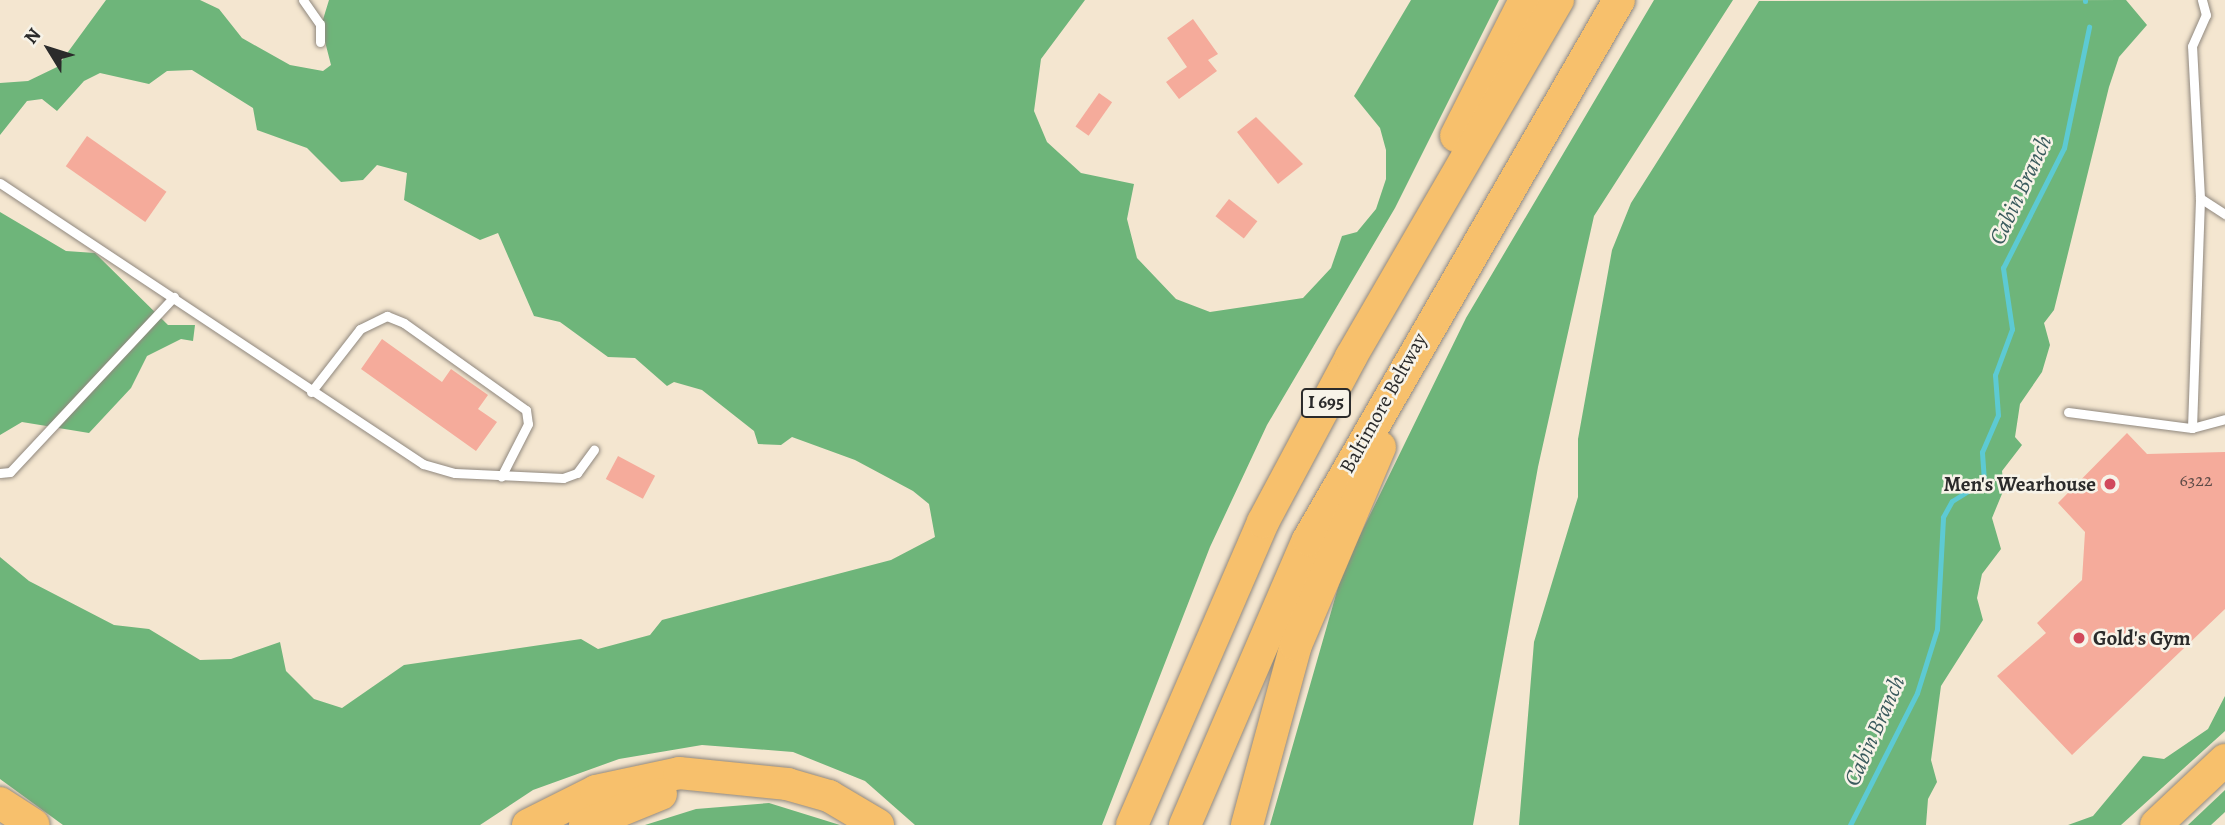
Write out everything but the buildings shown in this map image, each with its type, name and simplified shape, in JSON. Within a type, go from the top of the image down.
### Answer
[{"type":"highway","points":[[1351,356],[1525,0]]},
{"type":"highway","name":"I 695","points":[[1132,825],[1240,570],[1351,356],[1559,0]]},
{"type":"highway","name":"Baltimore Beltway","points":[[1185,825],[1308,540],[1465,258],[1619,0]]},
{"type":"highway","points":[[1247,825],[1320,583],[1465,258]]},
{"type":"highway","points":[[2156,825],[2225,760]]},
{"type":"highway","points":[[528,825],[636,779],[679,773],[756,779],[829,796],[878,825]]},
{"type":"highway","points":[[585,825],[669,792],[756,779]]},
{"type":"highway","points":[[0,803],[34,825]]},
{"type":"lane","points":[[303,0],[320,24],[320,42]]},
{"type":"lane","points":[[2192,428],[2200,198],[2192,46],[2202,32],[2205,1]]},
{"type":"lane","points":[[0,183],[423,464],[501,477],[563,478],[577,473],[594,450]]},
{"type":"lane","points":[[2200,198],[2225,214]]},
{"type":"lane","points":[[0,472],[10,472],[174,297]]},
{"type":"lane","points":[[311,392],[360,329],[387,316],[404,323],[526,411],[527,424],[501,477]]},
{"type":"lane","points":[[2068,412],[2192,428],[2225,419]]},
{"type":"green space","points":[[106,0],[200,0],[219,9],[242,38],[290,65],[323,71],[331,65],[321,26],[329,0],[1085,0],[1041,59],[1034,111],[1047,142],[1081,173],[1134,184],[1127,219],[1137,258],[1176,299],[1210,312],[1303,298],[1331,268],[1342,236],[1357,232],[1376,209],[1386,179],[1386,150],[1380,128],[1354,96],[1411,0],[1499,0],[1395,208],[1267,425],[1210,547],[1102,825],[915,825],[865,781],[793,752],[702,745],[619,759],[533,790],[480,825],[63,825],[0,779],[0,557],[29,581],[114,625],[149,629],[200,660],[231,659],[280,642],[286,671],[314,699],[342,708],[404,665],[581,639],[598,649],[650,635],[662,620],[891,560],[935,537],[929,504],[913,491],[855,460],[792,437],[781,445],[758,444],[754,431],[702,390],[674,382],[667,386],[635,358],[608,357],[560,322],[534,316],[498,233],[480,240],[404,200],[407,173],[377,165],[363,180],[341,182],[307,148],[257,130],[253,108],[192,70],[167,71],[149,84],[100,73],[84,81],[57,111],[42,99],[27,101],[0,135],[0,83],[28,81],[57,67]]},
{"type":"green space","points":[[1654,0],[1733,0],[1594,216],[1538,467],[1473,825],[1270,825],[1343,570],[1466,318]]},
{"type":"green space","points":[[2126,0],[2147,25],[2119,57],[2109,87],[2054,310],[2044,323],[2050,345],[2042,372],[2020,404],[2015,437],[2022,445],[2002,471],[2004,489],[1992,518],[2001,549],[1982,574],[1977,598],[1983,620],[1941,686],[1931,760],[1937,782],[1928,799],[1926,825],[1519,825],[1534,642],[1578,497],[1578,439],[1612,250],[1631,203],[1759,1]]},
{"type":"green space","points":[[0,212],[66,251],[95,253],[168,325],[195,325],[193,341],[181,339],[147,356],[131,388],[89,433],[22,422],[0,435]]},
{"type":"green space","points":[[2225,696],[2225,731],[2121,825],[2068,825],[2093,816],[2143,756],[2164,759],[2208,729]]},
{"type":"green space","points":[[2225,790],[2225,812],[2211,825],[2188,825]]},
{"type":"green space","points":[[769,803],[840,825],[645,825],[696,809]]},
{"type":"waterway","name":"Cabin Branch","points":[[1850,825],[1917,693],[1937,629],[1943,517],[1952,501],[1984,481],[1982,452],[1998,415],[1995,375],[2012,329],[2003,268],[2064,148],[2089,27]]},
{"type":"place","name":"Men's Wearhouse","points":[[2110,484]]},
{"type":"place","name":"Gold's Gym","points":[[2079,638]]}]
